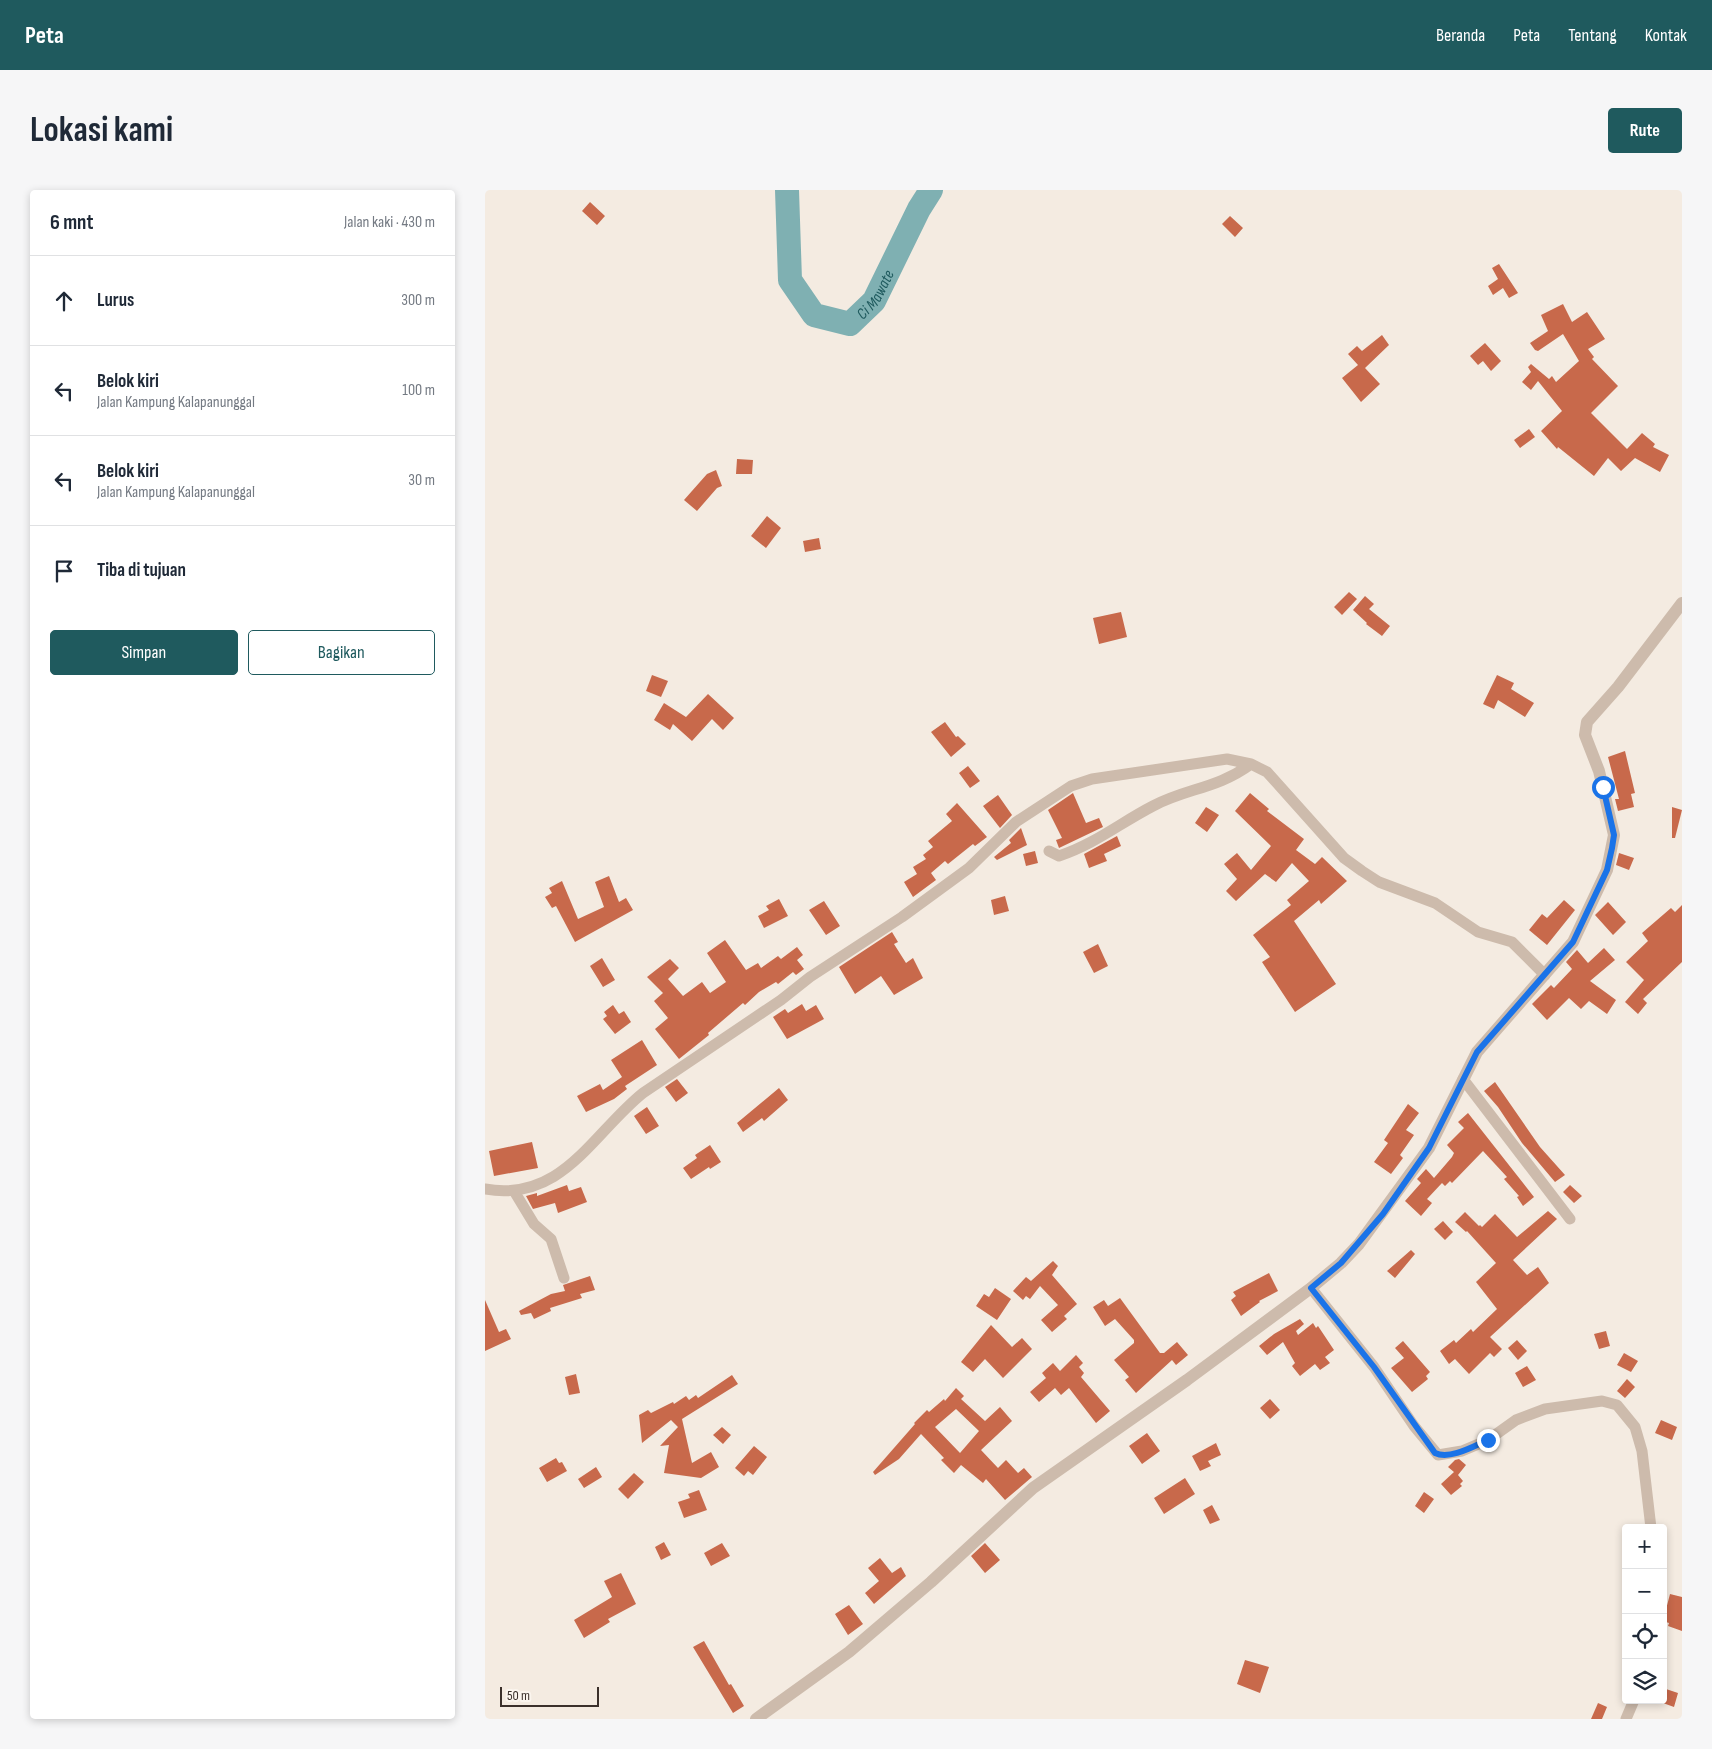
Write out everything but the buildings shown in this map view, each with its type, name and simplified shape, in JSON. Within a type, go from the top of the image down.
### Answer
[{"type":"street","points":[[756,1719],[849,1652],[931,1582],[1033,1488],[1179,1386],[1311,1288],[1347,1257],[1383,1214],[1429,1148],[1477,1052],[1573,942],[1579,931],[1607,870],[1614,835],[1599,771],[1585,735],[1587,722],[1618,687],[1682,603]]},
{"type":"street","points":[[485,1189],[514,1191],[542,1183],[567,1167],[588,1150],[629,1105],[643,1093],[781,1000],[810,977],[903,917],[969,868],[1016,822],[1071,786],[1092,779],[1227,759],[1251,764],[1267,772],[1344,858],[1362,871],[1379,882],[1435,903],[1478,932],[1512,942],[1545,975]]},
{"type":"street","points":[[1049,852],[1059,856],[1090,845],[1153,806],[1175,796],[1221,782],[1251,764]]},
{"type":"street","points":[[1463,1079],[1570,1219]]},
{"type":"street","points":[[514,1191],[534,1224],[551,1239],[564,1278]]},
{"type":"street","points":[[1311,1288],[1374,1367],[1414,1426],[1438,1455],[1462,1451],[1488,1440],[1516,1420],[1545,1409],[1602,1401],[1617,1405],[1635,1427],[1642,1451],[1651,1524]]},
{"type":"street","points":[[1626,1719],[1632,1704]]},
{"type":"waterway","name":"Ci Mawate","points":[[787,190],[790,280],[814,315],[850,324],[874,301],[919,209],[931,190]]},
{"type":"route","points":[[1488,1440],[1462,1451],[1440,1455],[1435,1453],[1414,1426],[1374,1367],[1311,1288],[1341,1263],[1383,1214],[1429,1148],[1443,1115],[1477,1052],[1573,942],[1607,870],[1612,848],[1614,835],[1603,787]]}]
